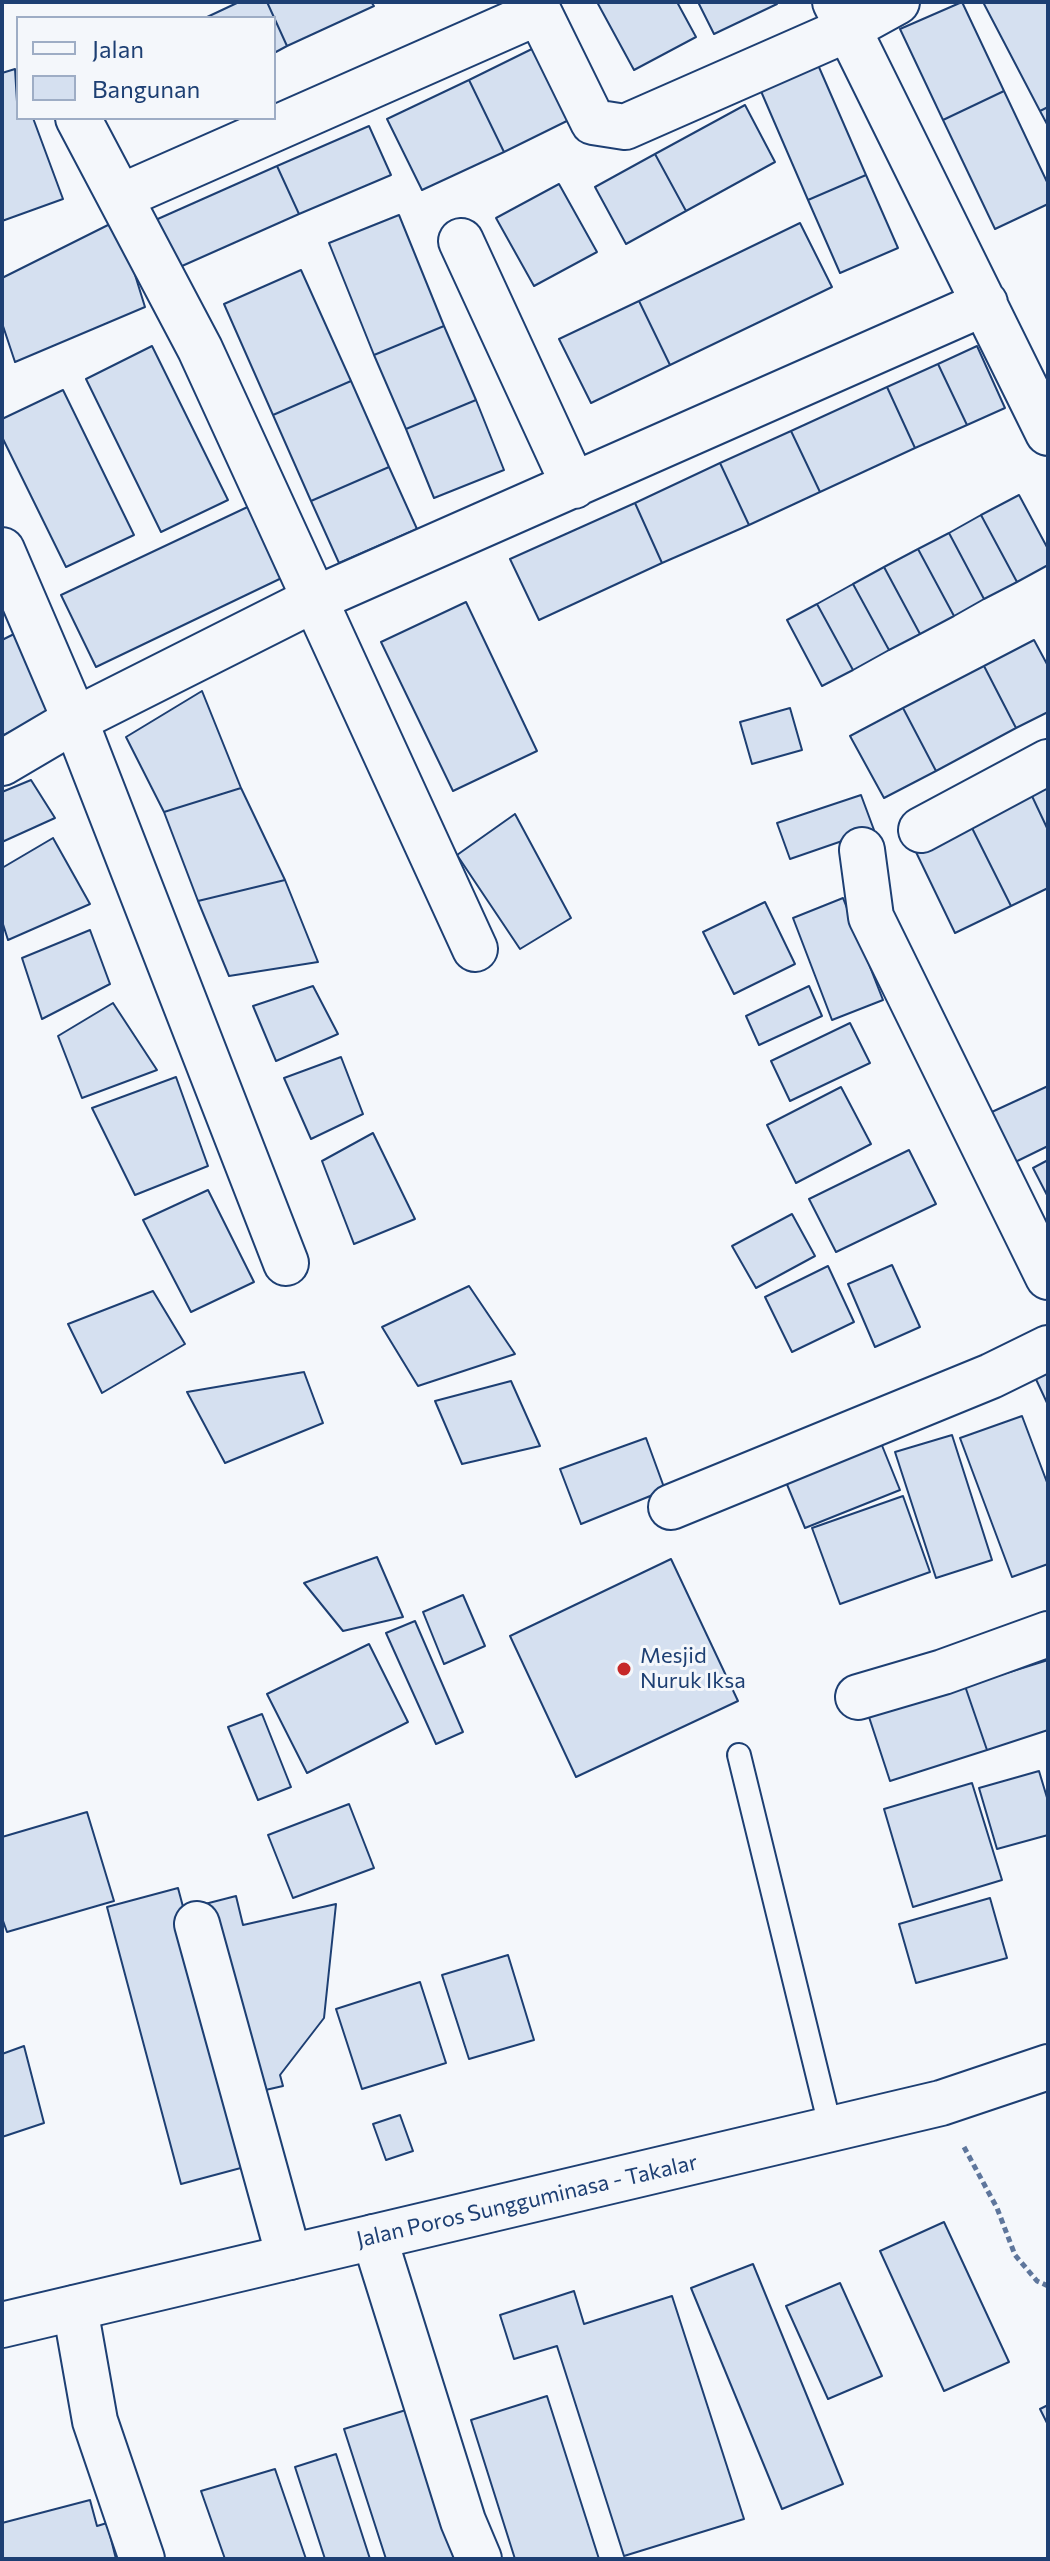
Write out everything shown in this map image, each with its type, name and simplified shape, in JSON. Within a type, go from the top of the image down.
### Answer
[{"type":"main road","points":[[120,197],[537,7],[593,122],[625,127],[841,15],[897,2]]},
{"type":"main road","points":[[841,15],[1048,433]]},
{"type":"main road","points":[[79,120],[200,349],[475,949]]},
{"type":"main road","points":[[461,241],[574,486]]},
{"type":"main road","points":[[2,763],[75,720],[315,599],[985,303]]},
{"type":"main road","points":[[2,550],[75,720],[286,1263]]},
{"type":"main road","points":[[921,830],[1048,762]]},
{"type":"main road","points":[[862,850],[871,917],[1048,1277]]},
{"type":"main road","points":[[671,1507],[991,1376],[1048,1348]]},
{"type":"main road","points":[[858,1697],[943,1672],[1048,1634]]},
{"type":"main road","points":[[197,1924],[289,2257]]},
{"type":"main road","name":"Jalan Poros Sungguminasa - Takalar","points":[[2,2325],[941,2103],[1048,2067]]},
{"type":"main road","points":[[374,2237],[463,2521],[479,2559]]},
{"type":"main road","points":[[75,2308],[95,2421],[142,2559]]},
{"type":"lane","points":[[739,1755],[831,2130]]},
{"type":"path","points":[[941,2103],[997,2208],[1015,2255],[1037,2281],[1048,2286]]},
{"type":"building","points":[[239,2],[267,2],[273,16],[209,16]]},
{"type":"building","points":[[267,2],[371,2],[374,6],[287,46],[276,16]]},
{"type":"building","points":[[597,2],[677,2],[696,37],[634,70]]},
{"type":"building","points":[[698,2],[776,2],[777,4],[714,34]]},
{"type":"building","points":[[962,2],[1004,91],[943,120],[900,29]]},
{"type":"building","points":[[983,2],[1048,2],[1048,107],[1040,111]]},
{"type":"building","points":[[276,22],[287,46],[276,52]]},
{"type":"building","points":[[542,44],[577,116],[504,152],[469,80]]},
{"type":"building","points":[[815,58],[866,175],[808,200],[757,82]]},
{"type":"building","points":[[15,69],[16,120],[34,120],[63,199],[2,221],[2,73]]},
{"type":"building","points":[[469,80],[504,152],[422,190],[387,119]]},
{"type":"building","points":[[1004,91],[1048,184],[1048,204],[995,229],[943,120]]},
{"type":"building","points":[[745,105],[775,162],[686,211],[655,154]]},
{"type":"building","points":[[1048,107],[1048,126],[1040,111]]},
{"type":"building","points":[[369,126],[391,175],[299,214],[277,166]]},
{"type":"building","points":[[655,154],[686,211],[626,244],[595,187]]},
{"type":"building","points":[[277,166],[299,214],[173,270],[151,222]]},
{"type":"building","points":[[866,175],[898,248],[840,273],[808,200]]},
{"type":"building","points":[[559,184],[597,252],[534,286],[496,218]]},
{"type":"building","points":[[399,215],[444,326],[374,355],[329,243]]},
{"type":"building","points":[[118,220],[145,307],[15,362],[2,323],[2,278]]},
{"type":"building","points":[[800,223],[832,287],[670,365],[639,301]]},
{"type":"building","points":[[301,270],[351,381],[273,415],[224,304]]},
{"type":"building","points":[[639,301],[670,365],[591,403],[559,339]]},
{"type":"building","points":[[444,326],[476,400],[406,429],[374,355]]},
{"type":"building","points":[[152,346],[228,500],[161,532],[86,379]]},
{"type":"building","points":[[977,346],[1005,408],[967,425],[938,364]]},
{"type":"building","points":[[938,364],[967,425],[915,448],[887,387]]},
{"type":"building","points":[[351,381],[389,467],[311,501],[273,415]]},
{"type":"building","points":[[887,387],[915,448],[820,492],[791,431]]},
{"type":"building","points":[[63,390],[134,535],[66,567],[2,437],[2,419]]},
{"type":"building","points":[[476,400],[504,470],[434,498],[406,429]]},
{"type":"building","points":[[791,431],[820,492],[749,525],[720,463]]},
{"type":"building","points":[[720,463],[749,525],[662,563],[635,503]]},
{"type":"building","points":[[389,467],[417,529],[339,563],[311,501]]},
{"type":"building","points":[[1019,495],[1048,549],[1048,565],[1017,582],[981,515]]},
{"type":"building","points":[[256,503],[290,574],[96,667],[61,595]]},
{"type":"building","points":[[635,503],[662,563],[539,620],[510,559]]},
{"type":"building","points":[[981,515],[1017,582],[984,599],[949,533]]},
{"type":"building","points":[[949,533],[984,599],[954,616],[918,549]]},
{"type":"building","points":[[918,549],[954,616],[920,634],[884,567]]},
{"type":"building","points":[[884,567],[920,634],[889,650],[853,584]]},
{"type":"building","points":[[853,584],[889,650],[853,670],[817,604]]},
{"type":"building","points":[[466,602],[537,751],[453,791],[381,642]]},
{"type":"building","points":[[817,604],[853,670],[822,686],[787,620]]},
{"type":"building","points":[[14,634],[53,710],[2,736],[2,640]]},
{"type":"building","points":[[1034,640],[1048,666],[1048,712],[1016,728],[984,666]]},
{"type":"building","points":[[984,666],[1016,728],[936,771],[903,708]]},
{"type":"building","points":[[202,691],[241,788],[164,812],[126,737]]},
{"type":"building","points":[[790,708],[802,750],[752,764],[740,722]]},
{"type":"building","points":[[903,708],[936,771],[884,798],[850,736]]},
{"type":"building","points":[[31,780],[55,818],[2,842],[2,792]]},
{"type":"building","points":[[1048,786],[1048,830],[1031,794]]},
{"type":"building","points":[[241,788],[285,880],[198,901],[164,812]]},
{"type":"building","points":[[1031,794],[1048,830],[1048,888],[1011,906],[970,824]]},
{"type":"building","points":[[861,795],[874,830],[790,859],[777,823]]},
{"type":"building","points":[[515,814],[571,918],[520,949],[457,855]]},
{"type":"building","points":[[970,824],[1011,906],[955,933],[915,850]]},
{"type":"building","points":[[53,838],[90,904],[8,940],[2,921],[2,868]]},
{"type":"building","points":[[285,880],[318,962],[229,976],[198,901]]},
{"type":"building","points":[[843,898],[883,1000],[832,1020],[793,918]]},
{"type":"building","points":[[765,902],[795,964],[734,994],[703,932]]},
{"type":"building","points":[[90,930],[110,984],[42,1019],[22,958]]},
{"type":"building","points":[[313,986],[338,1034],[276,1061],[253,1006]]},
{"type":"building","points":[[809,986],[822,1016],[759,1045],[746,1016]]},
{"type":"building","points":[[113,1003],[157,1070],[82,1098],[58,1036]]},
{"type":"building","points":[[850,1023],[870,1063],[790,1101],[771,1061]]},
{"type":"building","points":[[341,1057],[363,1114],[311,1139],[284,1078]]},
{"type":"building","points":[[176,1077],[208,1166],[135,1195],[92,1108]]},
{"type":"building","points":[[1048,1086],[1048,1146],[1005,1167],[981,1117]]},
{"type":"building","points":[[841,1087],[871,1144],[796,1183],[767,1125]]},
{"type":"building","points":[[373,1133],[415,1219],[354,1244],[322,1161]]},
{"type":"building","points":[[909,1150],[936,1204],[836,1252],[809,1199]]},
{"type":"building","points":[[1048,1160],[1048,1197],[1033,1168]]},
{"type":"building","points":[[208,1190],[254,1282],[191,1312],[143,1220]]},
{"type":"building","points":[[792,1214],[815,1256],[756,1288],[732,1246]]},
{"type":"building","points":[[892,1265],[920,1327],[875,1347],[848,1284]]},
{"type":"building","points":[[828,1266],[854,1322],[792,1352],[765,1297]]},
{"type":"building","points":[[469,1286],[515,1354],[418,1386],[382,1327]]},
{"type":"building","points":[[153,1291],[185,1344],[102,1393],[68,1324]]},
{"type":"building","points":[[1048,1368],[1048,1405],[1034,1375]]},
{"type":"building","points":[[304,1372],[323,1423],[225,1463],[187,1392]]},
{"type":"building","points":[[511,1381],[540,1446],[462,1464],[435,1401]]},
{"type":"building","points":[[1022,1416],[1048,1485],[1048,1564],[1012,1577],[960,1438]]},
{"type":"building","points":[[952,1435],[992,1560],[936,1578],[895,1452]]},
{"type":"building","points":[[646,1438],[665,1490],[581,1524],[560,1469]]},
{"type":"building","points":[[881,1443],[900,1490],[805,1528],[786,1482]]},
{"type":"building","points":[[903,1496],[930,1572],[840,1604],[812,1528]]},
{"type":"building","points":[[377,1557],[403,1617],[343,1631],[304,1583]]},
{"type":"building","name":"Mesjid Nuruk Iksa","points":[[671,1559],[738,1701],[576,1777],[510,1636]]},
{"type":"building","points":[[463,1595],[485,1646],[444,1664],[423,1612]]},
{"type":"building","points":[[415,1621],[463,1732],[436,1744],[386,1633]]},
{"type":"building","points":[[369,1644],[408,1722],[307,1773],[267,1694]]},
{"type":"building","points":[[1048,1660],[1048,1730],[987,1750],[965,1686]]},
{"type":"building","points":[[965,1686],[987,1750],[890,1781],[869,1717]]},
{"type":"building","points":[[262,1714],[291,1787],[258,1800],[228,1727]]},
{"type":"building","points":[[1039,1771],[1048,1801],[1048,1835],[997,1849],[979,1788]]},
{"type":"building","points":[[972,1783],[1002,1880],[913,1907],[884,1809]]},
{"type":"building","points":[[349,1804],[374,1868],[293,1898],[268,1835]]},
{"type":"building","points":[[87,1812],[114,1901],[7,1932],[2,1918],[2,1837]]},
{"type":"building","points":[[178,1888],[252,2165],[181,2184],[107,1907]]},
{"type":"building","points":[[236,1896],[243,1925],[336,1904],[324,2018],[280,2075],[283,2086],[248,2094],[201,1905]]},
{"type":"building","points":[[990,1898],[1007,1958],[916,1983],[899,1924]]},
{"type":"building","points":[[508,1955],[534,2040],[469,2059],[442,1975]]},
{"type":"building","points":[[420,1982],[446,2063],[362,2089],[336,2009]]},
{"type":"building","points":[[24,2046],[44,2123],[2,2137],[2,2054]]},
{"type":"building","points":[[400,2115],[413,2151],[386,2160],[373,2124]]},
{"type":"building","points":[[944,2222],[1009,2362],[944,2391],[880,2251]]},
{"type":"building","points":[[753,2264],[843,2484],[782,2509],[691,2288]]},
{"type":"building","points":[[840,2283],[882,2376],[828,2399],[786,2306]]},
{"type":"building","points":[[574,2291],[584,2324],[672,2296],[744,2519],[624,2556],[557,2346],[514,2359],[500,2315]]},
{"type":"building","points":[[547,2396],[599,2559],[515,2559],[471,2420]]},
{"type":"building","points":[[1048,2405],[1048,2425],[1040,2409]]},
{"type":"building","points":[[419,2406],[468,2559],[386,2559],[344,2429]]},
{"type":"building","points":[[336,2454],[370,2559],[325,2559],[295,2467]]},
{"type":"building","points":[[275,2469],[306,2559],[225,2559],[201,2491]]},
{"type":"building","points":[[90,2500],[97,2526],[107,2523],[116,2559],[2,2559],[2,2523]]},
{"type":"place","name":"Mesjid Nuruk Iksa","points":[[624,1669]]}]
